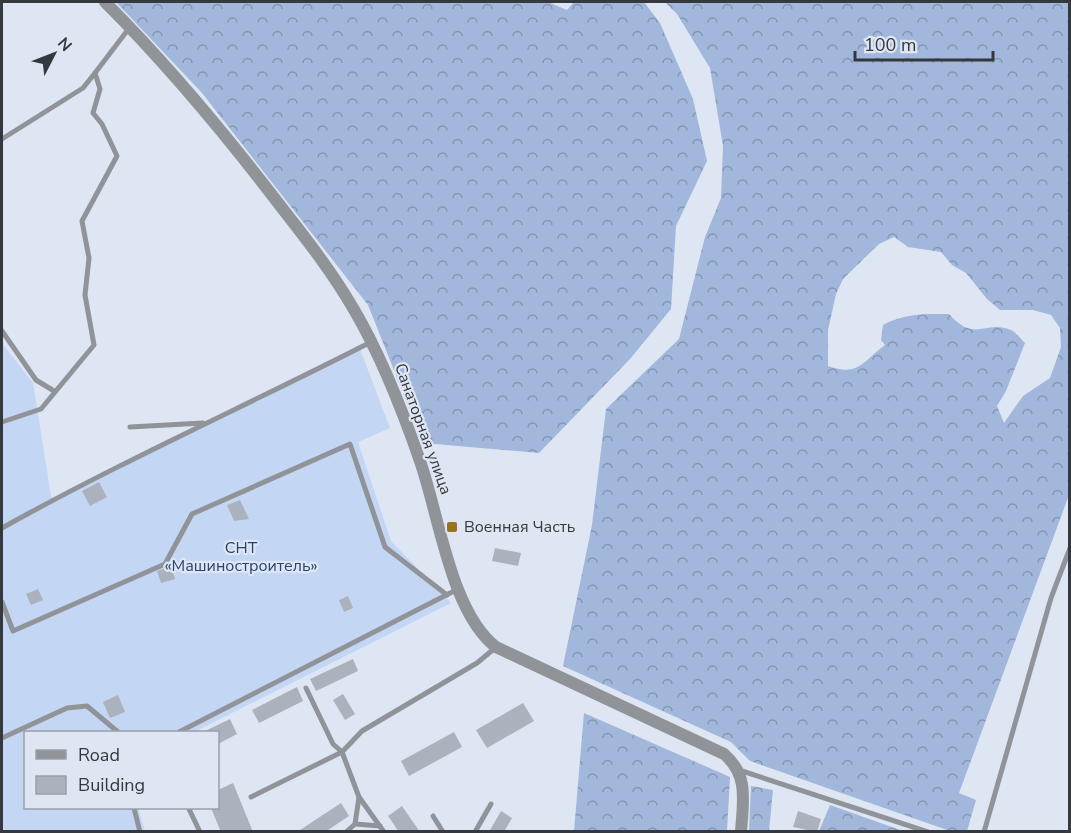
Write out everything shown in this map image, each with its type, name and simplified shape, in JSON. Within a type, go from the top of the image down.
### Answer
[{"type":"street","name":"Санаторная улица","points":[[105,2],[198,102],[332,273],[390,381],[420,462],[452,592],[474,626],[496,647],[709,745],[724,754],[738,769]]},
{"type":"street","points":[[738,769],[744,789],[741,831]]},
{"type":"lane","points":[[2,140],[83,88],[130,27]]},
{"type":"lane","points":[[2,422],[41,409],[94,345],[85,295],[89,258],[82,221],[117,156],[102,124],[93,113],[99,89],[95,73]]},
{"type":"lane","points":[[2,331],[36,380],[54,392]]},
{"type":"lane","points":[[2,528],[164,442],[213,422],[371,342]]},
{"type":"lane","points":[[130,427],[213,422]]},
{"type":"lane","points":[[2,602],[13,631],[165,564],[192,514],[350,444],[386,547],[452,592],[182,731]]},
{"type":"lane","points":[[984,831],[1051,598],[1070,548]]},
{"type":"lane","points":[[251,797],[342,752],[362,731],[477,663],[496,647]]},
{"type":"lane","points":[[306,688],[333,744],[342,752],[360,797],[384,831]]},
{"type":"lane","points":[[2,738],[75,707],[87,706],[117,731]]},
{"type":"lane","points":[[738,769],[928,831]]},
{"type":"lane","points":[[356,824],[360,797]]},
{"type":"lane","points":[[475,831],[491,804]]},
{"type":"lane","points":[[134,809],[140,831]]},
{"type":"lane","points":[[189,809],[200,831]]},
{"type":"lane","points":[[433,816],[443,831]]},
{"type":"lane","points":[[346,831],[356,824],[380,826]]},
{"type":"green space","points":[[116,2],[548,2],[567,10],[574,2],[644,2],[660,23],[693,99],[707,161],[676,226],[671,309],[630,359],[539,453],[423,443],[368,305],[202,93]]},
{"type":"green space","points":[[665,2],[1069,2],[1069,495],[959,793],[976,800],[967,831],[950,831],[750,761],[731,742],[563,666],[592,525],[606,409],[679,339],[705,237],[721,198],[723,146],[710,68],[677,14]],"holes":[[[894,237],[908,247],[941,252],[952,265],[966,273],[987,299],[1000,310],[1033,310],[1051,315],[1060,328],[1061,347],[1050,378],[1023,396],[1004,423],[997,406],[1006,391],[1025,343],[1017,334],[1002,327],[966,328],[949,314],[907,316],[883,325],[881,340],[885,345],[860,366],[847,370],[828,366],[828,330],[836,294],[843,279],[879,244]]]},
{"type":"green space","name":"СНТ «Машиностроитель»","points":[[2,343],[33,383],[52,502],[360,349],[390,428],[358,442],[391,541],[451,603],[196,731],[24,731],[24,809],[138,809],[145,831],[2,831]]},
{"type":"green space","points":[[584,713],[730,777],[727,831],[574,831]]},
{"type":"green space","points":[[751,786],[773,790],[769,831],[749,831]]},
{"type":"green space","points":[[830,805],[903,831],[819,831]]},
{"type":"building","points":[[99,482],[107,497],[90,506],[82,491]]},
{"type":"building","points":[[240,500],[249,519],[234,521],[227,505]]},
{"type":"building","points":[[495,548],[521,553],[518,566],[492,561]]},
{"type":"building","points":[[171,566],[175,579],[161,583],[157,571]]},
{"type":"building","points":[[38,589],[43,600],[31,605],[26,594]]},
{"type":"building","points":[[348,596],[353,608],[344,612],[339,600]]},
{"type":"building","points":[[353,659],[358,671],[316,691],[310,679]]},
{"type":"building","points":[[297,687],[303,701],[259,723],[252,710]]},
{"type":"building","points":[[343,694],[355,714],[345,720],[333,700]]},
{"type":"building","points":[[118,695],[125,712],[110,718],[103,702]]},
{"type":"building","points":[[523,703],[534,721],[487,748],[476,730]]},
{"type":"building","points":[[230,719],[237,734],[219,743],[219,731],[205,731]]},
{"type":"building","points":[[454,732],[462,747],[409,776],[401,761]]},
{"type":"building","points":[[233,783],[253,832],[221,832],[211,809],[219,809],[219,790]]},
{"type":"building","points":[[341,803],[349,816],[325,832],[301,832],[300,830]]},
{"type":"building","points":[[402,806],[420,832],[399,832],[388,816]]},
{"type":"building","points":[[501,811],[512,818],[504,832],[489,832]]},
{"type":"building","points":[[798,811],[821,819],[817,832],[793,827]]},
{"type":"place","name":"Военная Часть","points":[[452,527]]}]
